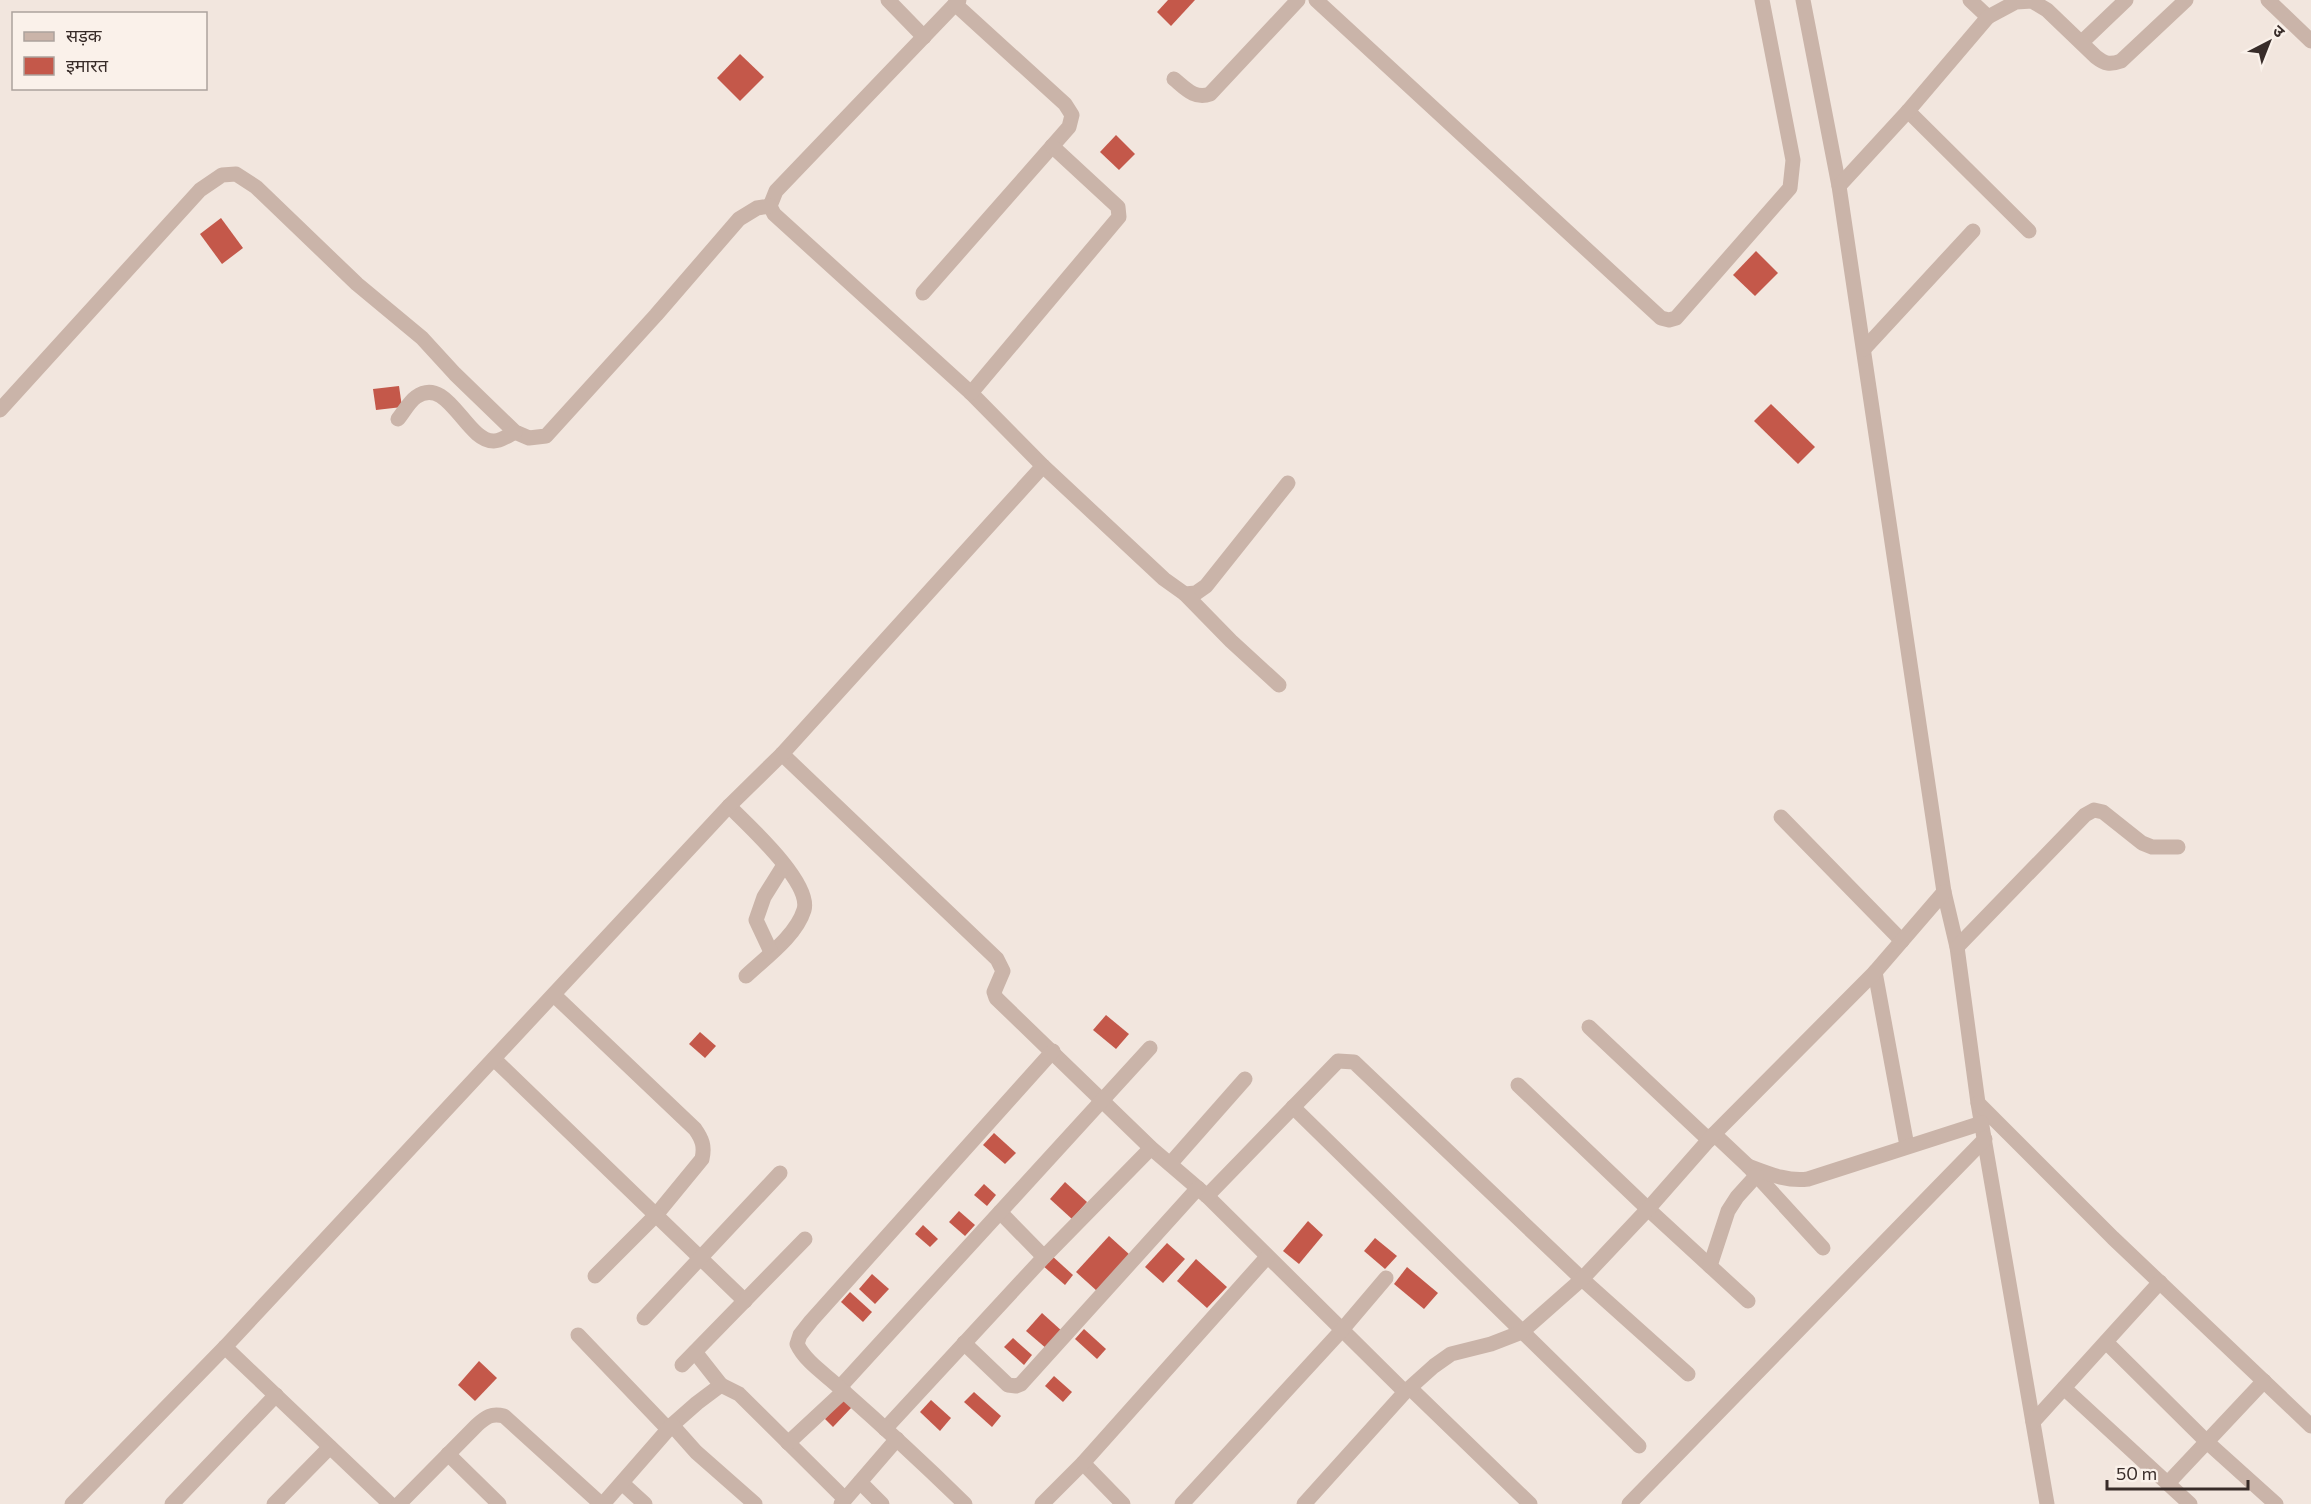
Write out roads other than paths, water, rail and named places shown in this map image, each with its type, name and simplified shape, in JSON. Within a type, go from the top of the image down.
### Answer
[{"type":"street","points":[[888,0],[924,37]]},
{"type":"street","points":[[1174,79],[1193,94],[1204,97],[1210,94],[1298,0]]},
{"type":"street","points":[[1316,0],[1661,318],[1669,320],[1676,318],[1790,188],[1793,160],[1762,0]]},
{"type":"street","points":[[1803,0],[1839,186],[1944,892],[1957,947],[1978,1103],[2047,1504]]},
{"type":"street","points":[[1970,0],[1988,17]]},
{"type":"street","points":[[2082,42],[2126,0]]},
{"type":"street","points":[[1839,186],[1908,111],[1988,17],[2016,2],[2032,1],[2047,10],[2103,63],[2111,64],[2121,61],[2186,0]]},
{"type":"street","points":[[2268,0],[2311,41]]},
{"type":"street","points":[[770,206],[776,191],[957,2],[1070,110],[1072,115],[1069,127],[923,293]]},
{"type":"street","points":[[1908,111],[2029,231]]},
{"type":"street","points":[[971,393],[1119,217],[1118,207],[1052,146]]},
{"type":"street","points":[[0,410],[200,190],[222,175],[236,174],[255,187],[357,284],[422,338],[455,374],[515,432],[530,438],[546,436],[739,219],[757,208],[770,206]]},
{"type":"street","points":[[770,206],[779,220],[971,393],[1043,466],[1164,579],[1185,594],[1230,641],[1279,685]]},
{"type":"street","points":[[1864,348],[1973,231]]},
{"type":"street","points":[[398,419],[416,398],[424,394],[436,394],[456,408],[476,434],[486,440],[496,441],[515,432]]},
{"type":"street","points":[[72,1504],[225,1347],[729,806],[782,753],[1043,466]]},
{"type":"street","points":[[1185,594],[1196,592],[1206,586],[1288,483]]},
{"type":"street","points":[[782,753],[997,959],[1003,971],[994,992],[996,998],[1151,1148],[1203,1192],[1341,1331],[1530,1504]]},
{"type":"street","points":[[729,806],[784,865],[803,892],[805,908],[797,925],[746,976]]},
{"type":"street","points":[[1957,947],[2085,815],[2094,810],[2103,812],[2142,843],[2152,847],[2178,848]]},
{"type":"street","points":[[1781,817],[1902,941]]},
{"type":"street","points":[[771,952],[756,920],[764,897],[784,865]]},
{"type":"street","points":[[1304,1504],[1407,1390],[1451,1354],[1491,1344],[1522,1332],[1582,1279],[1711,1137],[1875,972],[1944,892]]},
{"type":"street","points":[[1875,972],[1907,1146]]},
{"type":"street","points":[[554,995],[695,1128],[704,1149],[702,1159],[656,1215],[595,1276]]},
{"type":"street","points":[[1589,1027],[1752,1171],[1823,1248]]},
{"type":"street","points":[[788,1443],[842,1389],[1149,1048]]},
{"type":"street","points":[[965,1504],[801,1353],[797,1344],[800,1335],[1053,1051]]},
{"type":"street","points":[[494,1059],[745,1300]]},
{"type":"street","points":[[964,1343],[1008,1385],[1021,1384],[1203,1192],[1338,1061],[1354,1062],[1582,1279],[1688,1374]]},
{"type":"street","points":[[1170,1164],[1245,1079]]},
{"type":"street","points":[[1518,1085],[1748,1301]]},
{"type":"street","points":[[1978,1103],[2311,1426]]},
{"type":"street","points":[[1293,1107],[1639,1446]]},
{"type":"street","points":[[1752,1171],[1796,1181],[1808,1179],[1982,1123]]},
{"type":"street","points":[[1629,1504],[1985,1139]]},
{"type":"street","points":[[885,1429],[1044,1257],[1151,1148]]},
{"type":"street","points":[[1710,1266],[1728,1211],[1752,1171]]},
{"type":"street","points":[[644,1318],[780,1173]]},
{"type":"street","points":[[1000,1212],[1044,1257]]},
{"type":"street","points":[[682,1365],[805,1239]]},
{"type":"street","points":[[1042,1504],[1083,1463],[1267,1257]]},
{"type":"street","points":[[1182,1504],[1341,1331],[1386,1278]]},
{"type":"street","points":[[2033,1422],[2160,1282]]},
{"type":"street","points":[[578,1335],[696,1452],[755,1504]]},
{"type":"street","points":[[2106,1342],[2207,1442],[2276,1504]]},
{"type":"street","points":[[225,1347],[330,1447],[381,1501]]},
{"type":"street","points":[[695,1352],[721,1385],[739,1394],[843,1502],[897,1439]]},
{"type":"street","points":[[2168,1483],[2264,1381]]},
{"type":"street","points":[[399,1504],[487,1416],[495,1414],[504,1416],[602,1504],[670,1427],[721,1385]]},
{"type":"street","points":[[2064,1388],[2190,1504]]},
{"type":"street","points":[[172,1504],[276,1395]]},
{"type":"street","points":[[274,1504],[330,1447]]},
{"type":"street","points":[[448,1454],[500,1504]]},
{"type":"street","points":[[1083,1463],[1124,1504]]},
{"type":"street","points":[[860,1482],[882,1504]]},
{"type":"street","points":[[622,1483],[645,1504]]}]
